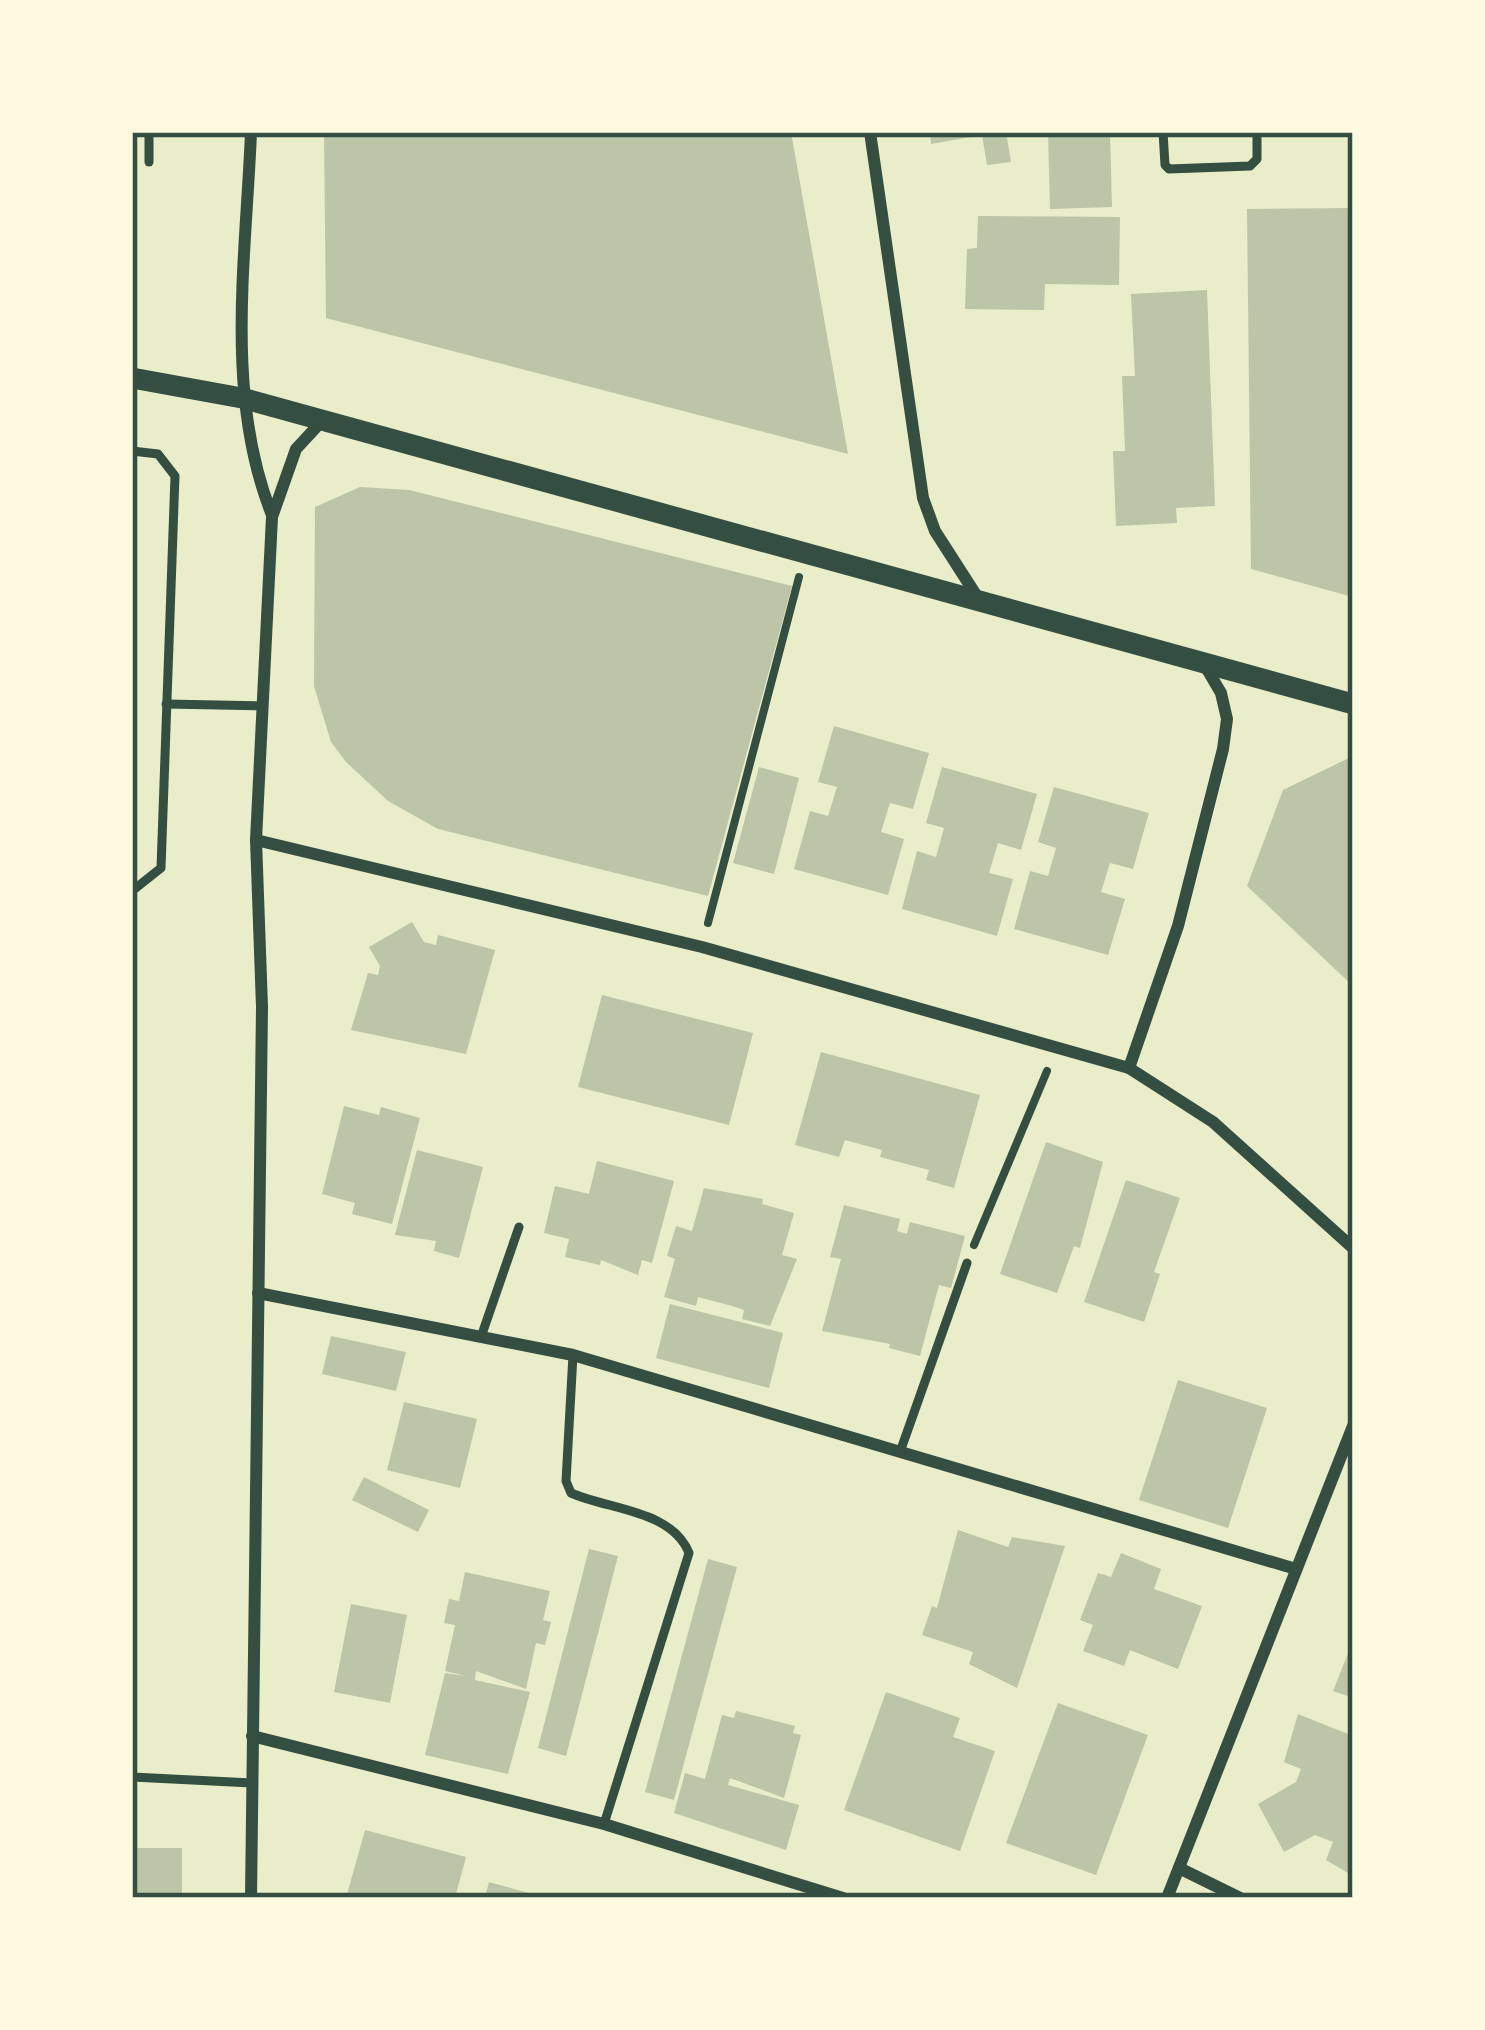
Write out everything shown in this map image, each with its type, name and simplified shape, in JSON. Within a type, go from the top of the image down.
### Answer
[{"type":"street","points":[[250,132],[242,398],[250,454],[272,517]]},
{"type":"street","points":[[871,132],[923,498],[934,531],[979,601]]},
{"type":"street","points":[[132,377],[242,398],[1353,704]]},
{"type":"street","points":[[251,1898],[262,1007],[256,839],[272,517],[296,449],[322,421]]},
{"type":"street","points":[[1129,1068],[1178,926],[1227,719],[1221,693],[1203,664]]},
{"type":"street","points":[[256,839],[702,947],[1129,1068],[1213,1122],[1353,1248]]},
{"type":"street","points":[[258,1293],[573,1355],[1296,1569]]},
{"type":"street","points":[[1167,1898],[1353,1426]]},
{"type":"street","points":[[252,1736],[604,1824],[843,1898]]},
{"type":"street","points":[[1179,1868],[1240,1898]]},
{"type":"lane","points":[[149,132],[149,162]]},
{"type":"lane","points":[[1163,132],[1164,161],[1169,169],[1250,166],[1257,159],[1257,132]]},
{"type":"lane","points":[[132,451],[158,454],[176,476],[160,868],[132,891]]},
{"type":"lane","points":[[166,704],[263,706]]},
{"type":"lane","points":[[481,1337],[518,1228]]},
{"type":"lane","points":[[900,1452],[967,1263]]},
{"type":"lane","points":[[573,1355],[566,1481],[572,1493],[668,1524],[682,1536],[689,1552],[604,1824]]},
{"type":"lane","points":[[132,1778],[252,1783]]},
{"type":"path","points":[[702,947],[806,553]]},
{"type":"path","points":[[967,1263],[1058,1047]]},
{"type":"building","points":[[324,132],[791,132],[848,454],[326,318]]},
{"type":"building","points":[[930,132],[1006,132],[1011,162],[987,165],[982,135],[931,144]]},
{"type":"building","points":[[1048,132],[1110,132],[1112,207],[1050,209]]},
{"type":"building","points":[[1353,208],[1353,597],[1251,569],[1247,209]]},
{"type":"building","points":[[978,216],[1120,217],[1119,285],[1045,284],[1044,310],[965,309],[967,249],[977,248]]},
{"type":"building","points":[[1207,290],[1215,506],[1176,508],[1177,523],[1116,526],[1113,451],[1125,451],[1122,376],[1135,376],[1131,294]]},
{"type":"building","points":[[360,487],[409,490],[792,586],[708,896],[438,829],[388,801],[346,762],[331,742],[314,686],[315,507]]},
{"type":"building","points":[[834,726],[929,753],[913,809],[890,803],[881,832],[904,839],[888,895],[794,869],[810,811],[828,816],[837,787],[818,782]]},
{"type":"building","points":[[1353,756],[1353,986],[1247,886],[1283,790]]},
{"type":"building","points":[[759,767],[799,778],[774,874],[733,863]]},
{"type":"building","points":[[942,767],[1037,794],[1021,850],[998,843],[989,873],[1013,879],[997,936],[902,909],[917,851],[936,857],[944,828],[926,823]]},
{"type":"building","points":[[1054,787],[1149,813],[1133,869],[1110,863],[1101,892],[1125,899],[1108,955],[1014,929],[1030,871],[1048,876],[1056,848],[1038,842]]},
{"type":"building","points":[[412,922],[424,942],[436,945],[438,935],[495,950],[466,1054],[351,1030],[368,973],[378,975],[380,966],[369,947]]},
{"type":"building","points":[[602,995],[753,1033],[729,1125],[578,1087]]},
{"type":"building","points":[[821,1052],[980,1095],[954,1188],[926,1180],[929,1170],[880,1157],[882,1150],[845,1140],[839,1157],[795,1145]]},
{"type":"building","points":[[344,1106],[379,1115],[381,1107],[420,1118],[392,1224],[352,1214],[355,1203],[322,1194]]},
{"type":"building","points":[[1046,1142],[1103,1162],[1080,1248],[1074,1246],[1057,1293],[1000,1274]]},
{"type":"building","points":[[417,1150],[483,1167],[459,1258],[434,1251],[436,1241],[395,1235]]},
{"type":"building","points":[[597,1161],[674,1181],[652,1263],[642,1260],[638,1275],[601,1260],[600,1265],[565,1257],[569,1239],[544,1233],[555,1186],[589,1194]]},
{"type":"building","points":[[1126,1180],[1180,1198],[1154,1272],[1160,1274],[1144,1322],[1084,1302]]},
{"type":"building","points":[[704,1188],[763,1199],[762,1204],[794,1213],[782,1255],[797,1259],[770,1326],[742,1319],[744,1310],[732,1306],[698,1297],[696,1306],[664,1297],[675,1259],[667,1256],[676,1226],[692,1231]]},
{"type":"building","points":[[844,1205],[900,1219],[897,1231],[907,1234],[910,1222],[965,1236],[951,1288],[939,1285],[920,1356],[889,1348],[890,1344],[822,1331],[841,1259],[830,1257]]},
{"type":"building","points":[[670,1304],[783,1333],[769,1388],[656,1358]]},
{"type":"building","points":[[331,1336],[406,1352],[396,1391],[322,1374]]},
{"type":"building","points":[[1178,1380],[1267,1408],[1228,1528],[1139,1500]]},
{"type":"building","points":[[404,1402],[477,1419],[460,1488],[387,1470]]},
{"type":"building","points":[[364,1477],[429,1510],[418,1532],[352,1500]]},
{"type":"building","points":[[958,1530],[1008,1547],[1012,1537],[1065,1546],[1017,1688],[969,1664],[973,1652],[922,1635],[932,1606],[937,1608]]},
{"type":"building","points":[[589,1549],[618,1556],[566,1756],[538,1748]]},
{"type":"building","points":[[1121,1553],[1161,1569],[1154,1589],[1202,1606],[1178,1669],[1130,1650],[1124,1666],[1083,1651],[1093,1625],[1080,1620],[1098,1573],[1111,1577]]},
{"type":"building","points":[[708,1559],[737,1567],[674,1800],[645,1792]]},
{"type":"building","points":[[465,1572],[550,1591],[543,1620],[551,1622],[545,1645],[536,1643],[526,1689],[476,1671],[475,1680],[530,1692],[508,1774],[425,1755],[445,1673],[466,1676],[445,1671],[455,1625],[444,1623],[449,1599],[459,1601]]},
{"type":"building","points":[[351,1604],[407,1615],[390,1703],[334,1692]]},
{"type":"building","points":[[1353,1641],[1353,1698],[1333,1691]]},
{"type":"building","points":[[886,1692],[960,1718],[953,1737],[995,1751],[960,1851],[844,1810]]},
{"type":"building","points":[[1058,1703],[1148,1735],[1096,1875],[1006,1843]]},
{"type":"building","points":[[736,1711],[795,1726],[793,1733],[801,1735],[784,1798],[730,1778],[728,1785],[799,1805],[786,1850],[674,1813],[685,1773],[705,1779],[722,1715],[734,1718]]},
{"type":"building","points":[[1298,1714],[1353,1736],[1353,1876],[1326,1860],[1333,1842],[1315,1835],[1284,1852],[1258,1804],[1296,1782],[1301,1769],[1284,1762]]},
{"type":"building","points":[[365,1830],[466,1857],[455,1898],[346,1898]]},
{"type":"building","points":[[132,1848],[182,1848],[182,1898],[132,1898]]},
{"type":"building","points":[[489,1882],[532,1894],[531,1898],[485,1898]]}]
